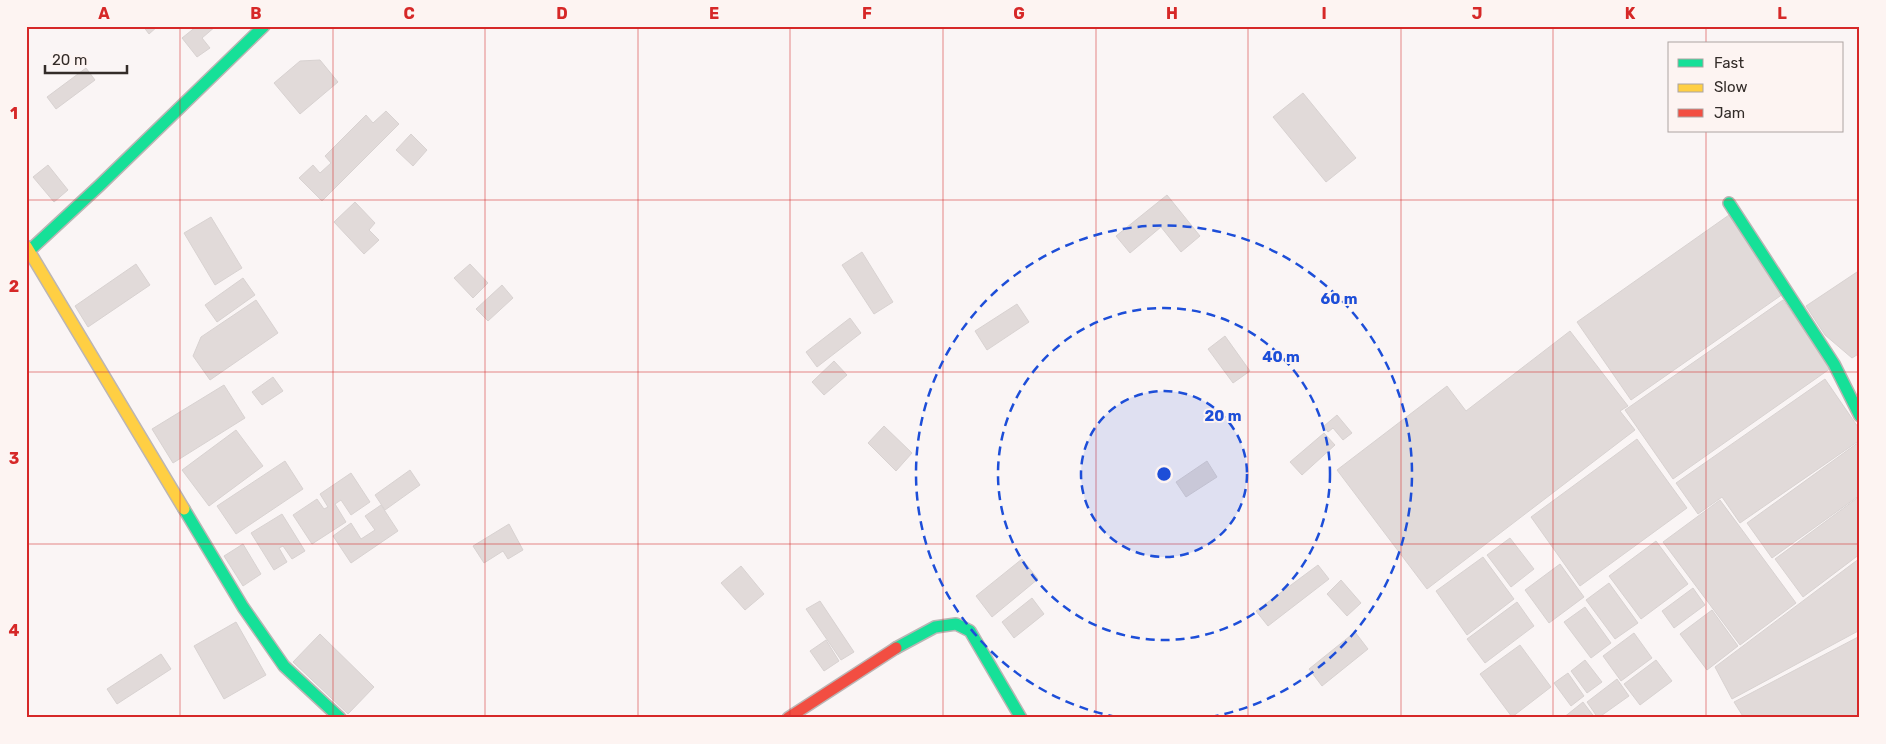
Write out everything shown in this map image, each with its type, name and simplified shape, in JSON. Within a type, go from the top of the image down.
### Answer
[{"type":"street","points":[[264,26],[99,186],[27,249],[243,607],[284,666],[340,718]]},
{"type":"street","points":[[1729,202],[1834,364],[1860,416]]},
{"type":"street","points":[[788,718],[901,645],[935,627],[956,624],[970,631],[1021,718]]},
{"type":"building","points":[[143,26],[158,26],[149,34]]},
{"type":"building","points":[[197,26],[216,26],[202,38],[210,48],[197,57],[182,38]]},
{"type":"building","points":[[320,60],[338,82],[300,114],[274,83],[300,61]]},
{"type":"building","points":[[86,68],[95,80],[56,109],[47,97]]},
{"type":"building","points":[[1303,93],[1356,158],[1326,182],[1273,117]]},
{"type":"building","points":[[386,111],[399,124],[322,201],[299,178],[313,165],[320,173],[331,163],[325,156],[366,115],[373,123]]},
{"type":"building","points":[[411,134],[427,150],[413,166],[396,150]]},
{"type":"building","points":[[48,165],[68,190],[54,202],[33,177]]},
{"type":"building","points":[[1167,195],[1200,236],[1181,252],[1161,227],[1130,253],[1116,236]]},
{"type":"building","points":[[355,202],[375,223],[369,230],[379,240],[364,254],[334,222]]},
{"type":"building","points":[[1729,215],[1783,294],[1631,400],[1577,322]]},
{"type":"building","points":[[211,217],[242,268],[215,285],[184,233]]},
{"type":"building","points":[[862,252],[893,302],[874,314],[842,265]]},
{"type":"building","points":[[136,264],[150,285],[88,327],[75,306]]},
{"type":"building","points":[[470,264],[488,283],[473,298],[454,278]]},
{"type":"building","points":[[1860,270],[1860,353],[1852,358],[1825,335],[1806,306]]},
{"type":"building","points":[[243,278],[255,295],[217,322],[205,305]]},
{"type":"building","points":[[502,285],[513,298],[488,321],[476,309]]},
{"type":"building","points":[[256,300],[278,333],[210,380],[193,356],[201,337]]},
{"type":"building","points":[[1783,300],[1831,368],[1673,479],[1625,410]]},
{"type":"building","points":[[1017,304],[1029,322],[987,350],[975,331]]},
{"type":"building","points":[[850,318],[861,333],[817,367],[806,352]]},
{"type":"building","points":[[1570,331],[1628,406],[1620,411],[1635,430],[1427,589],[1337,470],[1447,386],[1466,411]]},
{"type":"building","points":[[1225,336],[1250,371],[1233,383],[1208,349]]},
{"type":"building","points":[[834,361],[847,375],[824,395],[812,382]]},
{"type":"building","points":[[273,377],[283,391],[262,405],[252,392]]},
{"type":"building","points":[[1825,379],[1860,430],[1860,440],[1740,523],[1722,497],[1698,514],[1676,483]]},
{"type":"building","points":[[224,385],[245,418],[173,463],[152,429]]},
{"type":"building","points":[[1337,415],[1352,433],[1343,440],[1333,428],[1328,432],[1324,426]]},
{"type":"building","points":[[884,426],[912,453],[896,471],[868,443]]},
{"type":"building","points":[[236,430],[263,466],[209,506],[182,470]]},
{"type":"building","points":[[1324,433],[1335,445],[1302,475],[1290,462]]},
{"type":"building","points":[[1637,439],[1687,508],[1580,586],[1531,517]]},
{"type":"building","points":[[1859,442],[1860,495],[1772,558],[1747,523]]},
{"type":"building","points":[[285,461],[303,489],[236,534],[217,506]]},
{"type":"building","points":[[1207,461],[1217,477],[1186,497],[1176,482]]},
{"type":"building","points":[[410,470],[420,485],[385,510],[375,495]]},
{"type":"building","points":[[351,473],[370,502],[351,515],[341,500],[335,504],[346,522],[312,544],[293,515],[317,499],[324,509],[328,507],[320,494]]},
{"type":"building","points":[[1860,496],[1860,554],[1803,597],[1775,559]]},
{"type":"building","points":[[1720,500],[1796,603],[1740,645],[1663,542]]},
{"type":"building","points":[[381,505],[398,531],[351,563],[333,536],[351,523],[361,539],[375,530],[365,516]]},
{"type":"building","points":[[282,514],[305,551],[292,559],[283,546],[279,548],[287,562],[274,570],[251,533]]},
{"type":"building","points":[[509,524],[523,550],[508,559],[503,551],[484,563],[473,546]]},
{"type":"building","points":[[1510,538],[1534,569],[1511,587],[1487,555]]},
{"type":"building","points":[[1656,541],[1688,584],[1641,619],[1609,576]]},
{"type":"building","points":[[243,544],[261,574],[243,586],[224,556]]},
{"type":"building","points":[[1483,557],[1514,599],[1467,635],[1436,591]]},
{"type":"building","points":[[1860,558],[1860,630],[1732,699],[1715,667]]},
{"type":"building","points":[[1022,559],[1038,579],[992,617],[976,596]]},
{"type":"building","points":[[1560,564],[1584,597],[1549,623],[1525,590]]},
{"type":"building","points":[[1318,565],[1329,579],[1268,626],[1256,611]]},
{"type":"building","points":[[741,566],[764,594],[745,610],[721,583]]},
{"type":"building","points":[[1341,580],[1361,603],[1347,616],[1327,594]]},
{"type":"building","points":[[1609,583],[1638,623],[1615,639],[1586,600]]},
{"type":"building","points":[[1693,588],[1705,605],[1674,628],[1662,611]]},
{"type":"building","points":[[1032,598],[1044,614],[1014,638],[1002,622]]},
{"type":"building","points":[[820,601],[854,652],[841,660],[806,609]]},
{"type":"building","points":[[1517,602],[1534,626],[1485,663],[1467,639]]},
{"type":"building","points":[[1585,607],[1611,643],[1591,658],[1564,622]]},
{"type":"building","points":[[1712,610],[1738,646],[1707,670],[1680,634]]},
{"type":"building","points":[[236,622],[266,675],[224,699],[194,646]]},
{"type":"building","points":[[1355,632],[1368,649],[1322,686],[1309,669]]},
{"type":"building","points":[[1634,633],[1652,658],[1621,681],[1603,656]]},
{"type":"building","points":[[320,634],[374,687],[348,714],[293,662]]},
{"type":"building","points":[[1860,636],[1860,718],[1744,718],[1734,702]]},
{"type":"building","points":[[826,640],[839,661],[824,671],[810,651]]},
{"type":"building","points":[[1520,645],[1551,687],[1512,717],[1480,674]]},
{"type":"building","points":[[161,654],[171,669],[117,704],[107,689]]},
{"type":"building","points":[[1585,660],[1602,682],[1587,693],[1571,671]]},
{"type":"building","points":[[1656,660],[1672,681],[1640,705],[1624,684]]},
{"type":"building","points":[[1568,673],[1584,696],[1571,706],[1554,683]]},
{"type":"building","points":[[1617,679],[1629,696],[1598,718],[1587,702]]},
{"type":"building","points":[[1583,702],[1595,718],[1563,718]]},
{"type":"traffic: fast","points":[[26,251],[29,251],[99,186],[264,26]]},
{"type":"traffic: fast","points":[[1729,203],[1834,364],[1860,416]]},
{"type":"traffic: fast","points":[[184,509],[243,607],[284,666],[340,718]]},
{"type":"traffic: fast","points":[[896,648],[935,627],[956,624],[970,631],[1021,718]]},
{"type":"traffic: slow","points":[[26,246],[184,509]]},
{"type":"traffic: jam","points":[[788,718],[896,648]]}]
